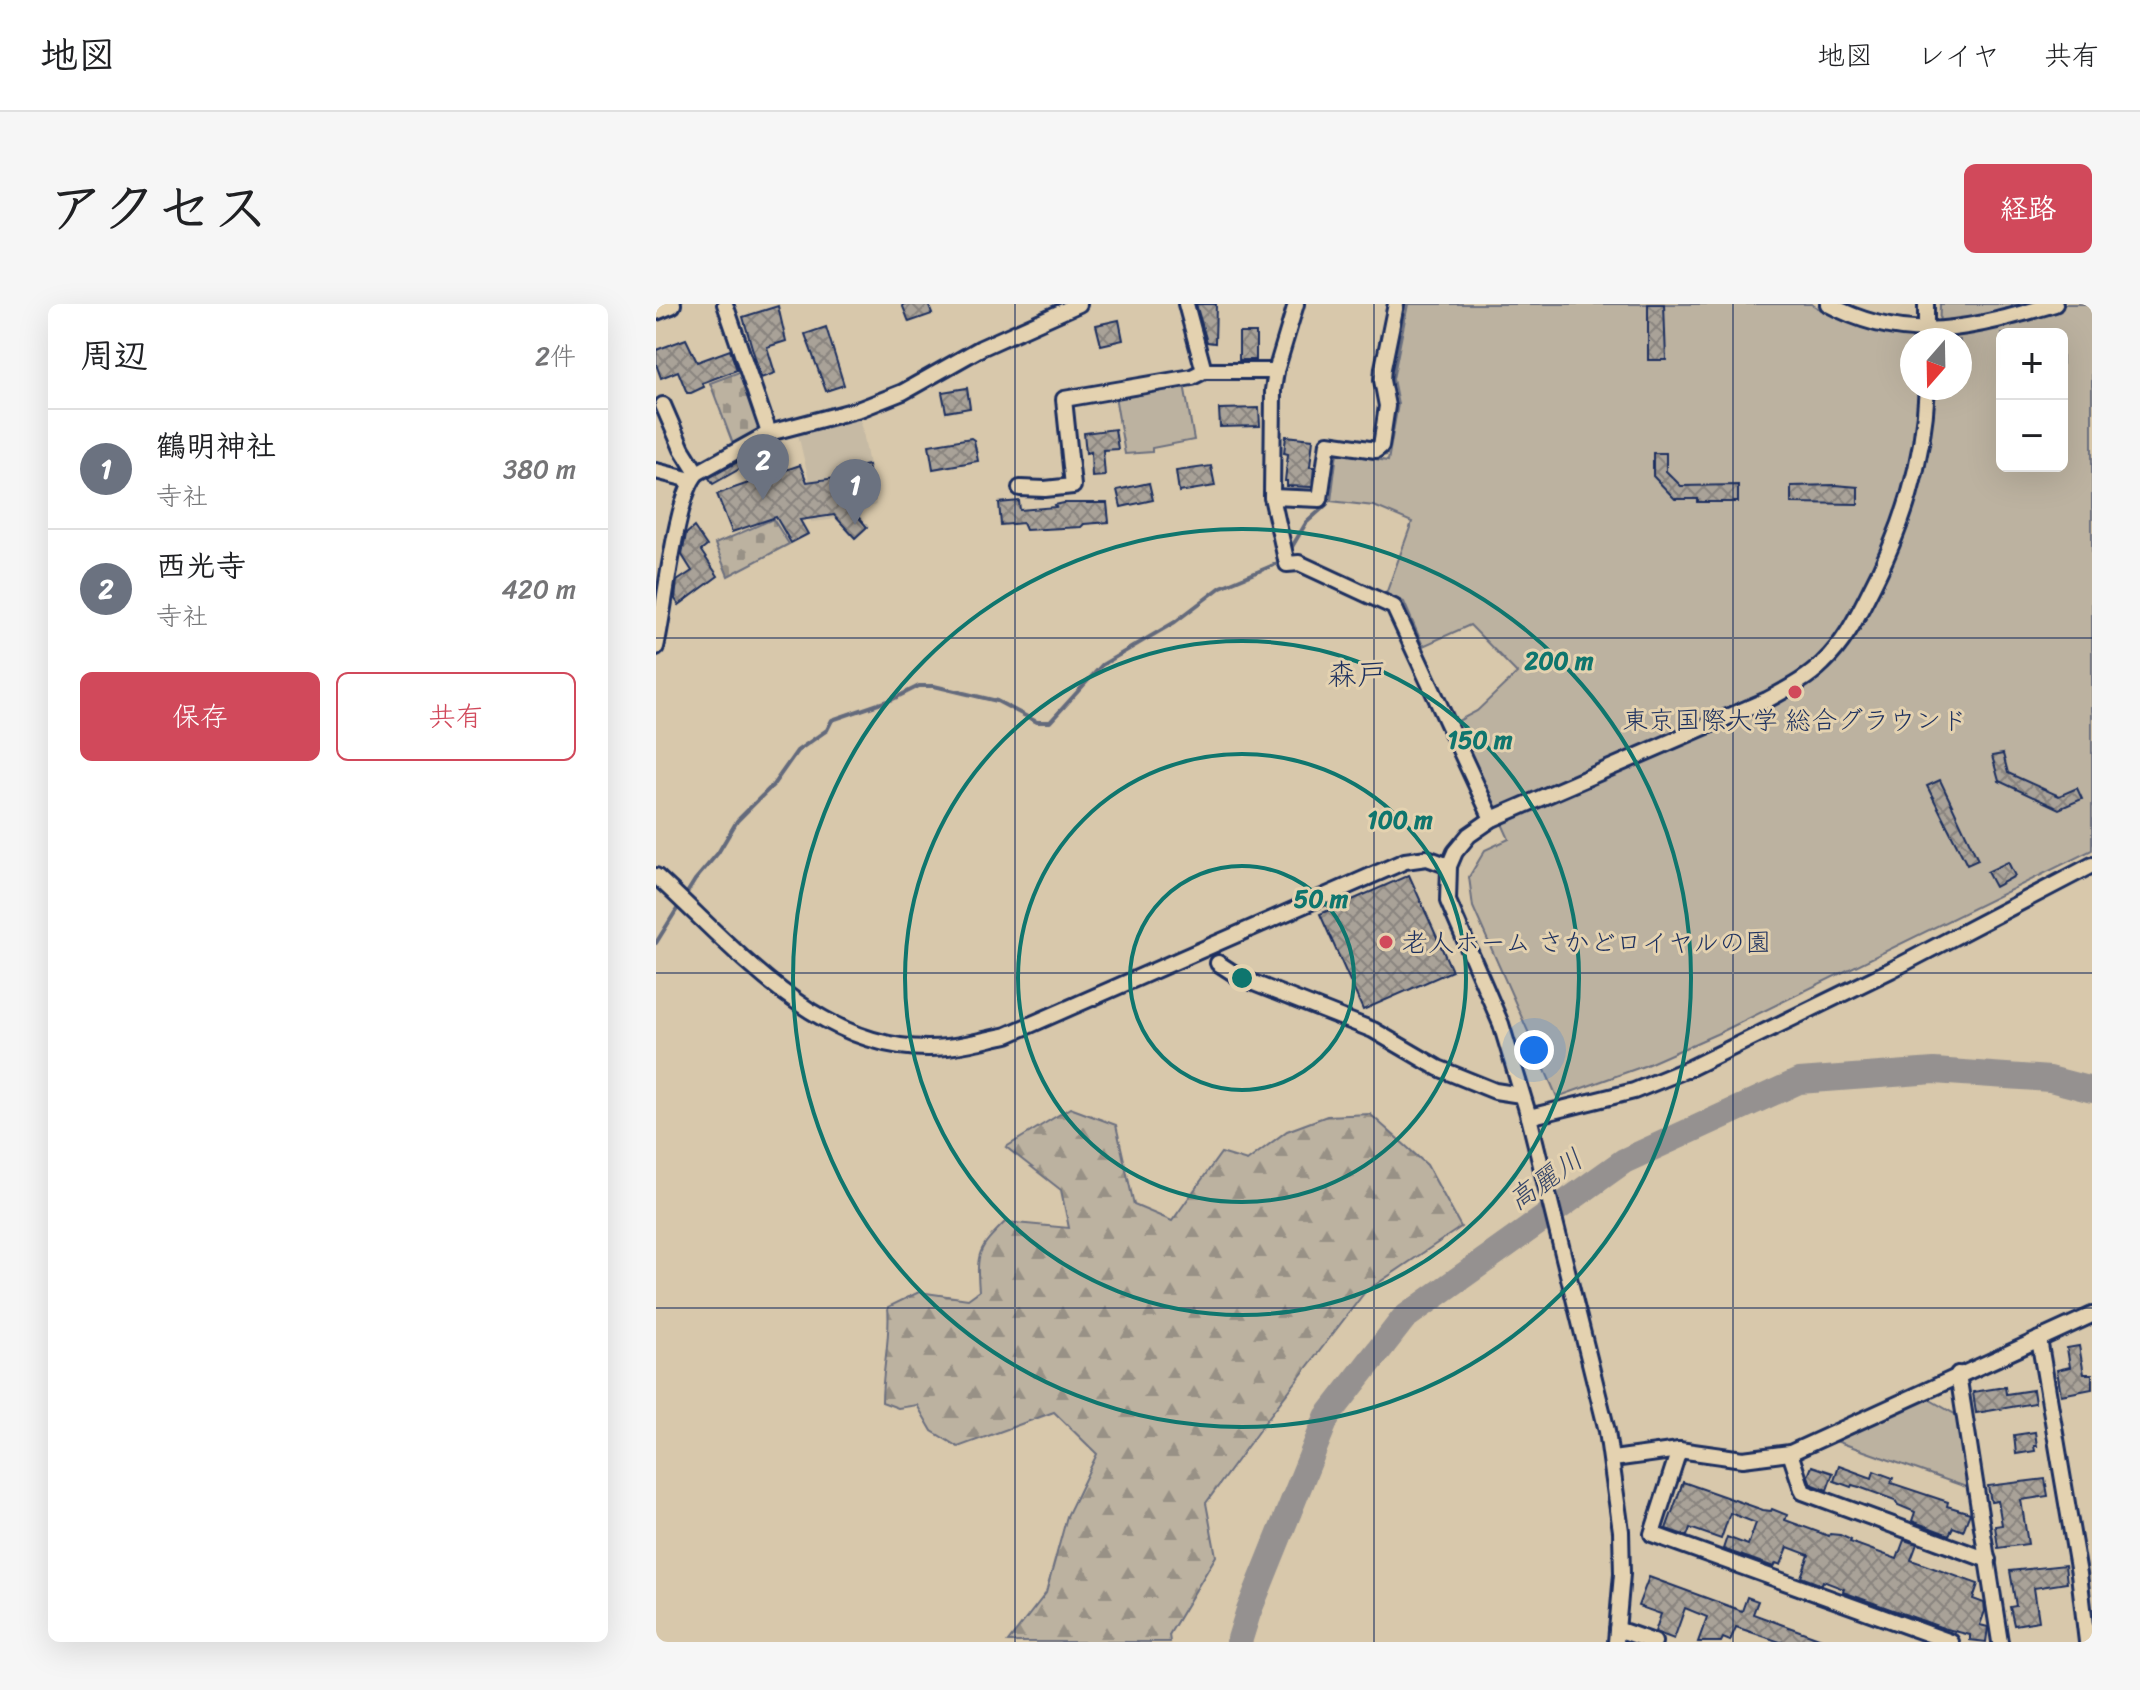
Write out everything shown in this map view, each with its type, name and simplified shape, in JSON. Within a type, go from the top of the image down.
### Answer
[{"type":"main road","points":[[656,310],[671,304]]},
{"type":"street","points":[[725,304],[769,433]]},
{"type":"street","points":[[656,471],[694,476],[769,433],[860,409],[903,392],[981,348],[1079,304]]},
{"type":"street","points":[[1186,304],[1204,371]]},
{"type":"street","points":[[1296,304],[1273,390],[1272,497],[1287,564],[1299,563],[1394,607],[1492,819]]},
{"type":"street","points":[[1272,497],[1320,499],[1328,443],[1376,450],[1381,446],[1387,406],[1383,368],[1396,304]]},
{"type":"street","points":[[1828,304],[1855,319],[1900,329]]},
{"type":"street","points":[[1926,304],[1926,328]]},
{"type":"street","points":[[1965,328],[2055,304]]},
{"type":"street","points":[[1020,488],[1073,486],[1064,399],[1192,377],[1204,371],[1276,371]]},
{"type":"street","points":[[1654,1642],[1616,1635],[1622,1574],[1621,1531],[1607,1431],[1529,1117],[1501,1024],[1448,901],[1449,866],[1469,835],[1492,819],[1767,700],[1801,681],[1821,665],[1850,630],[1908,507],[1920,463],[1926,400]]},
{"type":"street","points":[[656,647],[678,525],[694,476],[663,405]]},
{"type":"street","points":[[656,876],[771,981],[814,1014],[861,1036],[888,1043],[946,1047],[1007,1035],[1405,861],[1427,858],[1449,866]]},
{"type":"street","points":[[1529,1117],[1634,1091],[1688,1069],[1891,970],[2092,865]]},
{"type":"street","points":[[1218,963],[1241,978],[1373,1030],[1438,1068],[1495,1091],[1521,1095]]},
{"type":"street","points":[[1613,1459],[1679,1450],[1743,1459],[1790,1453],[2092,1315]]},
{"type":"street","points":[[2039,1339],[2079,1574],[2087,1642]]},
{"type":"street","points":[[1958,1374],[2000,1642]]},
{"type":"street","points":[[1679,1450],[1652,1534],[1951,1642]]},
{"type":"street","points":[[1790,1453],[1803,1492],[1988,1560]]},
{"type":"shaded area","points":[[860,415],[876,505],[830,520],[811,522],[809,504],[814,501],[797,430]]},
{"type":"green space","name":"東京国際大学 総合グラウンド","points":[[1408,304],[1811,304],[1842,321],[1872,331],[1900,335],[1900,400],[1972,400],[1972,328],[1939,328],[1940,304],[2092,304],[2092,850],[1721,1032],[1644,1066],[1557,1097],[1473,907],[1469,877],[1485,850],[1509,839],[1456,722],[1477,711],[1517,673],[1470,625],[1423,646],[1404,602],[1386,594],[1412,522],[1374,506],[1331,501],[1337,453],[1388,461],[1398,404],[1393,379]]},
{"type":"green space","points":[[742,371],[762,428],[733,444],[710,383]]},
{"type":"green space","points":[[1184,384],[1194,440],[1152,448],[1152,452],[1125,454],[1115,396]]},
{"type":"green space","points":[[773,519],[789,544],[728,576],[715,544]]},
{"type":"green space","points":[[1070,1108],[1116,1125],[1134,1205],[1172,1221],[1221,1153],[1247,1161],[1287,1131],[1327,1116],[1370,1114],[1427,1165],[1461,1227],[1365,1292],[1206,1503],[1216,1556],[1169,1635],[1170,1642],[1008,1642],[1046,1593],[1067,1516],[1097,1454],[1054,1412],[958,1447],[932,1431],[917,1405],[898,1408],[882,1402],[888,1307],[919,1292],[968,1299],[979,1291],[978,1268],[984,1245],[1005,1222],[1069,1228],[1061,1190],[1006,1147]]},
{"type":"green space","points":[[1925,1397],[1958,1416],[1969,1488],[1833,1440]]},
{"type":"building","points":[[902,304],[928,304],[932,314],[909,322]]},
{"type":"building","points":[[1196,304],[1216,304],[1215,343],[1207,342]]},
{"type":"building","points":[[1648,304],[1664,304],[1666,360],[1648,360]]},
{"type":"building","points":[[778,306],[786,341],[767,347],[775,373],[761,378],[743,317]]},
{"type":"building","points":[[1119,320],[1123,340],[1101,345],[1096,325]]},
{"type":"building","points":[[826,327],[844,385],[826,391],[805,334]]},
{"type":"building","points":[[1239,333],[1256,333],[1256,360],[1239,360]]},
{"type":"building","points":[[686,339],[697,362],[730,350],[737,370],[702,383],[704,387],[691,393],[687,393],[678,371],[661,378],[656,364],[656,350]]},
{"type":"building","points":[[967,388],[970,408],[946,412],[942,392]]},
{"type":"building","points":[[1259,408],[1260,426],[1220,427],[1219,409]]},
{"type":"building","points":[[1115,429],[1118,449],[1103,450],[1105,476],[1092,477],[1091,452],[1086,453],[1084,433]]},
{"type":"building","points":[[1286,436],[1313,439],[1310,467],[1314,467],[1312,487],[1287,486]]},
{"type":"building","points":[[971,438],[978,461],[933,469],[929,445]]},
{"type":"building","points":[[770,444],[773,450],[713,484],[709,478]]},
{"type":"building","points":[[1653,453],[1666,453],[1666,471],[1681,486],[1738,485],[1738,502],[1675,499],[1653,476]]},
{"type":"building","points":[[800,465],[807,482],[843,477],[842,470],[868,465],[874,500],[847,504],[867,527],[855,538],[834,515],[800,520],[808,534],[791,543],[776,517],[732,532],[717,494]]},
{"type":"building","points":[[1211,466],[1215,486],[1179,492],[1176,471]]},
{"type":"building","points":[[1149,483],[1153,500],[1121,507],[1117,490]]},
{"type":"building","points":[[1791,486],[1858,487],[1858,504],[1791,503]]},
{"type":"building","points":[[1019,501],[1020,510],[1056,507],[1064,503],[1107,503],[1109,522],[1026,530],[1023,523],[1001,525],[999,503]]},
{"type":"building","points":[[694,527],[707,546],[701,551],[718,576],[679,605],[675,599],[677,581],[692,571],[682,555],[686,534]]},
{"type":"building","points":[[2003,754],[2008,773],[2059,796],[2077,788],[2082,799],[2059,809],[1999,781],[1992,756]]},
{"type":"building","points":[[1940,780],[1978,860],[1967,865],[1927,786]]},
{"type":"building","points":[[2008,862],[2015,876],[1995,887],[1987,872]]},
{"type":"building","name":"老人ホーム さかどロイヤルの園","points":[[1409,875],[1452,971],[1363,1010],[1320,914]]},
{"type":"building","points":[[2079,1346],[2084,1374],[2092,1374],[2092,1389],[2061,1395],[2057,1370],[2070,1367],[2067,1348]]},
{"type":"building","points":[[2005,1387],[2006,1394],[2033,1390],[2035,1403],[1976,1413],[1973,1392]]},
{"type":"building","points":[[2035,1432],[2035,1451],[2016,1454],[2014,1435]]},
{"type":"building","points":[[1812,1466],[1833,1473],[1827,1490],[1811,1484],[1808,1476]]},
{"type":"building","points":[[1839,1466],[1872,1478],[1874,1471],[1893,1478],[1891,1483],[1948,1502],[1947,1506],[1970,1513],[1963,1531],[1953,1527],[1949,1535],[1912,1521],[1915,1512],[1898,1505],[1895,1500],[1834,1481]]},
{"type":"building","points":[[2045,1479],[2048,1496],[2021,1500],[2028,1544],[1998,1548],[1995,1526],[2002,1525],[1998,1501],[1991,1502],[1988,1486]]},
{"type":"building","points":[[1683,1482],[1763,1510],[1772,1509],[1787,1515],[1785,1520],[1829,1536],[1840,1535],[1850,1542],[1897,1559],[1904,1540],[1917,1544],[1911,1560],[1978,1584],[1973,1599],[1984,1603],[1985,1611],[1980,1625],[1988,1627],[1986,1642],[1970,1640],[1970,1635],[1843,1592],[1844,1589],[1823,1581],[1822,1585],[1801,1577],[1809,1555],[1788,1547],[1781,1565],[1776,1563],[1774,1567],[1723,1549],[1727,1537],[1748,1545],[1756,1523],[1730,1513],[1721,1539],[1690,1528],[1687,1536],[1666,1529]]},
{"type":"building","points":[[2065,1565],[2067,1583],[2034,1588],[2039,1621],[2014,1625],[2010,1607],[2016,1606],[2010,1571]]},
{"type":"building","points":[[1649,1577],[1742,1611],[1747,1597],[1758,1601],[1753,1614],[1830,1642],[1780,1642],[1736,1627],[1730,1641],[1723,1638],[1721,1642],[1698,1642],[1707,1617],[1685,1608],[1674,1639],[1655,1632],[1661,1614],[1638,1606]]},
{"type":"waterway","points":[[1390,384],[1405,304]]},
{"type":"waterway","points":[[1378,456],[1386,454],[1388,444]]},
{"type":"waterway","points":[[1289,552],[1306,523],[1327,504],[1331,471]]},
{"type":"waterway","points":[[656,943],[737,821],[773,785],[797,751],[827,730],[832,720],[893,699],[919,686],[934,686],[997,701],[1037,722],[1050,722],[1102,665],[1175,622],[1221,587],[1276,564],[1283,558]]},
{"type":"waterway","name":"高麗川","points":[[1239,1642],[1327,1417],[1404,1318],[1624,1161],[1799,1081],[1934,1071],[2050,1079],[2092,1090]]},
{"type":"place","name":"西光寺","points":[[763,500]]},
{"type":"place","name":"鶴明神社","points":[[855,525]]},
{"type":"place","name":"東京国際大学 総合グラウンド","points":[[1795,692]]},
{"type":"place","name":"老人ホーム さかどロイヤルの園","points":[[1386,942]]},
{"type":"district","name":"森戸","points":[[1357,675]]}]
